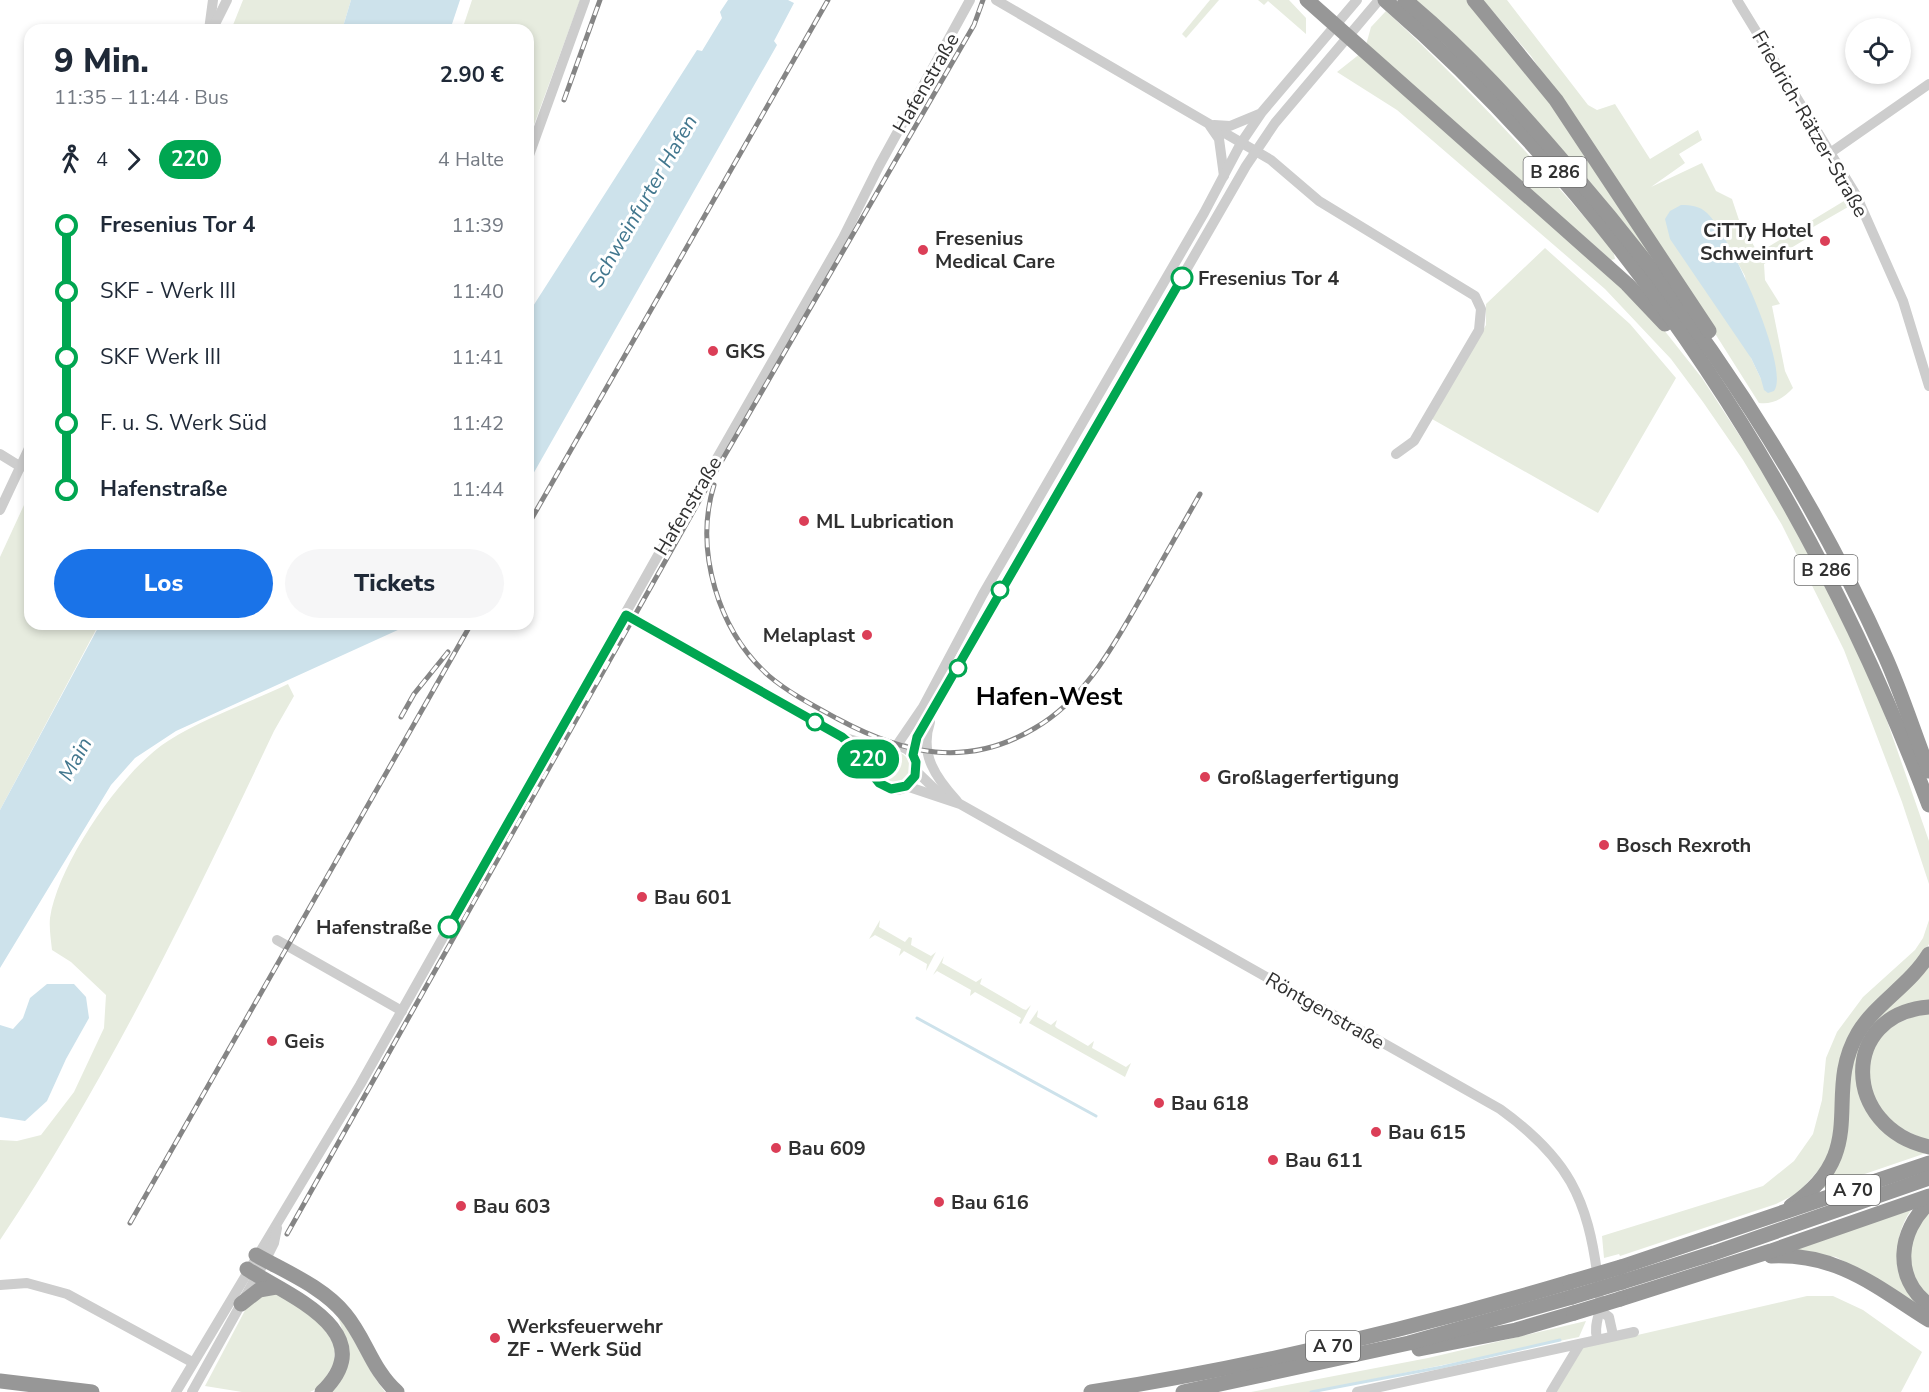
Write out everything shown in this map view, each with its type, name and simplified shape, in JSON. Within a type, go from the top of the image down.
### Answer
[{"type":"highway","points":[[1307,0],[1627,284],[1689,347]]},
{"type":"highway","name":"B 286","points":[[1384,0],[1406,6],[1494,86],[1589,192],[1631,243],[1744,397],[1809,504],[1865,614],[1900,692],[1929,771]]},
{"type":"highway","name":"B 286","points":[[1474,0],[1534,71],[1597,159],[1726,358],[1744,397]]},
{"type":"highway","name":"B 286","points":[[1406,6],[1624,254],[1773,474],[1803,527],[1874,669],[1899,725],[1929,805]]},
{"type":"highway","points":[[1900,692],[1918,718],[1929,744]]},
{"type":"highway","points":[[1777,1216],[1817,1186],[1831,1168],[1843,1121],[1850,1053],[1859,1033],[1911,978],[1929,954]]},
{"type":"highway","points":[[1929,1007],[1902,1013],[1882,1027],[1866,1051],[1862,1074],[1867,1101],[1880,1120],[1906,1139],[1929,1147]]},
{"type":"highway","name":"A 70","points":[[1621,1274],[1929,1163]]},
{"type":"highway","name":"A 70","points":[[1183,1392],[1365,1353],[1621,1274],[1724,1250],[1929,1178]]},
{"type":"highway","points":[[1365,1353],[1413,1350],[1462,1342],[1574,1313],[1750,1257],[1929,1196]]},
{"type":"highway","points":[[1929,1203],[1917,1215],[1906,1235],[1902,1257],[1911,1285],[1918,1297],[1929,1305]]},
{"type":"highway","points":[[1750,1257],[1796,1256],[1831,1262],[1848,1269],[1929,1320]]},
{"type":"highway","points":[[260,1258],[333,1301],[358,1334],[381,1377],[397,1392]]},
{"type":"highway","points":[[252,1272],[325,1317],[336,1332],[340,1363],[331,1383],[322,1392]]},
{"type":"highway","points":[[241,1304],[258,1290],[276,1287]]},
{"type":"highway","name":"A 70","points":[[1091,1392],[1229,1369],[1345,1344],[1571,1289]]},
{"type":"highway","points":[[0,1381],[92,1392]]},
{"type":"street","points":[[211,24],[213,0]]},
{"type":"street","points":[[214,24],[227,0]]},
{"type":"street","points":[[534,141],[585,0]]},
{"type":"street","name":"Hafenstraße","points":[[252,1272],[260,1258],[274,1244],[278,1226],[402,1011],[661,550],[684,516],[843,238],[879,166],[970,0]]},
{"type":"street","points":[[996,0],[1010,3],[1208,124],[1272,160],[1319,201],[1466,290],[1478,303],[1482,316],[1479,330],[1414,441],[1396,454]]},
{"type":"street","points":[[842,737],[883,749],[897,745],[923,707],[983,594],[1242,143],[1263,112],[1357,0]]},
{"type":"street","points":[[626,615],[842,737],[873,764],[875,778],[884,787],[891,789],[906,786],[916,771],[913,755],[917,737],[994,600],[1126,378],[1256,151],[1275,123],[1379,0]]},
{"type":"street","name":"Friedrich-Rätzer-Straße","points":[[1737,0],[1856,195],[1908,316],[1926,365],[1929,386]]},
{"type":"street","points":[[1830,153],[1929,84]]},
{"type":"street","points":[[1208,124],[1230,126],[1248,121],[1263,112]]},
{"type":"street","points":[[1208,124],[1218,139],[1224,176]]},
{"type":"street","points":[[1186,244],[1198,251]]},
{"type":"street","points":[[1112,371],[1126,378]]},
{"type":"street","points":[[0,454],[21,467]]},
{"type":"street","points":[[0,510],[24,460]]},
{"type":"street","points":[[1016,537],[1027,543]]},
{"type":"street","points":[[983,594],[994,600]]},
{"type":"street","points":[[954,646],[966,652]]},
{"type":"street","points":[[932,713],[927,739],[929,760],[941,783],[960,804]]},
{"type":"street","points":[[897,745],[913,755]]},
{"type":"street","points":[[873,764],[883,749]]},
{"type":"street","name":"Röntgenstraße","points":[[916,771],[943,798]]},
{"type":"street","name":"Röntgenstraße","points":[[906,786],[960,804],[1482,1097],[1510,1116],[1538,1139],[1564,1169],[1576,1191],[1593,1237],[1601,1311],[1596,1320],[1597,1338]]},
{"type":"street","points":[[277,940],[402,1011]]},
{"type":"street","points":[[192,1392],[241,1304],[252,1272]]},
{"type":"street","points":[[176,1392],[192,1362],[252,1272]]},
{"type":"street","points":[[0,1285],[27,1283],[67,1294],[192,1362]]},
{"type":"street","name":"Röntgenstraße","points":[[1601,1311],[1609,1317],[1613,1335]]},
{"type":"street","points":[[1357,1392],[1580,1344],[1597,1338],[1634,1332]]},
{"type":"street","points":[[1551,1392],[1580,1344]]},
{"type":"shaded area","points":[[243,0],[351,0],[344,24],[233,24]]},
{"type":"shaded area","points":[[472,0],[580,0],[534,125],[534,24],[464,24]]},
{"type":"shaded area","points":[[1210,0],[1219,0],[1186,38],[1182,34]]},
{"type":"shaded area","points":[[1258,0],[1289,0],[1306,18],[1306,34],[1268,1],[1264,5]]},
{"type":"shaded area","points":[[1416,0],[1468,0],[1523,63],[1658,259],[1654,263]]},
{"type":"shaded area","points":[[1483,0],[1507,0],[1588,105],[1597,110],[1615,104],[1650,159],[1698,130],[1702,140],[1679,154],[1685,163],[1651,187],[1702,163],[1716,191],[1732,199],[1739,220],[1758,253],[1844,201],[1848,207],[1808,230],[1811,236],[1764,264],[1765,280],[1780,304],[1772,306],[1785,371],[1793,388],[1786,395],[1774,402],[1759,403],[1685,286],[1531,56]],"holes":[[[1718,227],[1745,276],[1761,379],[1751,358]]]},
{"type":"shaded area","points":[[1386,11],[1446,68],[1531,157],[1613,250],[1615,259],[1611,260],[1366,45],[1371,27]]},
{"type":"shaded area","points":[[1361,53],[1641,301],[1702,378],[1783,502],[1818,566],[1880,701],[1929,841],[1929,884],[1902,802],[1844,650],[1782,525],[1743,460],[1671,359],[1605,289],[1397,110],[1337,72]]},
{"type":"shaded area","points":[[1545,248],[1630,324],[1676,378],[1598,513],[1432,419],[1486,325],[1486,304]]},
{"type":"shaded area","points":[[24,505],[24,630],[96,630],[0,810],[0,557]]},
{"type":"shaded area","points":[[288,684],[294,696],[274,731],[146,991],[77,1117],[0,1240],[0,1140],[17,1141],[41,1135],[74,1092],[104,1028],[106,995],[71,962],[52,950],[50,918],[55,896],[65,872],[95,820],[131,773],[150,755],[168,741],[196,725]]},
{"type":"shaded area","points":[[895,752],[905,757],[910,767],[905,777],[895,782],[885,777],[880,767],[885,757]]},
{"type":"shaded area","points":[[880,920],[879,927],[905,942],[909,937],[912,938],[911,945],[931,956],[936,952],[926,971],[927,964],[904,951],[899,956],[901,949],[875,935],[869,939]]},
{"type":"shaded area","points":[[1929,920],[1929,944],[1924,953],[1859,1025],[1833,1141],[1824,1164],[1798,1193],[1776,1204],[1620,1256],[1619,1254],[1604,1258],[1602,1236],[1763,1186],[1794,1161],[1813,1134],[1822,1100],[1826,1058],[1837,1032],[1863,997],[1915,950],[1923,938]]},
{"type":"shaded area","points":[[944,956],[942,963],[976,982],[982,978],[980,984],[1023,1009],[1026,1010],[1031,1005],[1021,1024],[1019,1023],[1021,1018],[975,992],[970,996],[971,990],[937,971],[933,975]]},
{"type":"shaded area","points":[[1929,963],[1929,1004],[1878,1026],[1865,1103],[1929,1152],[1815,1191],[1820,1186],[1854,1057],[1868,1028]]},
{"type":"shaded area","points":[[1038,1010],[1037,1017],[1051,1025],[1057,1020],[1055,1026],[1057,1028],[1088,1046],[1094,1041],[1092,1048],[1126,1067],[1131,1063],[1125,1077],[1029,1023]]},
{"type":"shaded area","points":[[1929,1010],[1929,1142],[1887,1121],[1869,1093],[1869,1053],[1884,1029]]},
{"type":"shaded area","points":[[1929,1207],[1929,1300],[1913,1276],[1910,1257],[1911,1247],[1924,1210]]},
{"type":"shaded area","points":[[1911,1210],[1899,1239],[1901,1264],[1929,1314],[1890,1287],[1836,1257],[1787,1250]]},
{"type":"shaded area","points":[[271,1290],[311,1311],[335,1345],[334,1363],[320,1387],[310,1392],[242,1392],[205,1386],[250,1301]]},
{"type":"shaded area","points":[[1807,1296],[1833,1296],[1863,1310],[1922,1352],[1901,1392],[1554,1392],[1581,1348]]},
{"type":"shaded area","points":[[337,1315],[385,1392],[330,1392],[342,1375],[346,1355]]},
{"type":"shaded area","points":[[1586,1321],[1579,1337],[1311,1392],[1251,1392],[1428,1358]]},
{"type":"water","points":[[351,0],[460,0],[452,24],[344,24]]},
{"type":"water","name":"Schweinfurter Hafen","points":[[728,0],[788,0],[794,3],[774,41],[777,45],[534,472],[534,305],[697,50],[702,51],[722,18],[720,12]]},
{"type":"water","points":[[1681,205],[1695,206],[1707,213],[1717,225],[1742,272],[1766,330],[1774,357],[1777,378],[1774,391],[1768,393],[1764,390],[1751,358],[1670,239],[1665,219],[1670,211]]},
{"type":"water","name":"Main","points":[[97,630],[398,630],[176,731],[135,758],[111,785],[0,968],[0,810]]},
{"type":"water","points":[[47,984],[74,984],[86,997],[89,1018],[66,1059],[47,1101],[25,1121],[0,1117],[0,1025],[13,1029],[23,1018],[30,998]]},
{"type":"waterway","points":[[917,1018],[1096,1116]]},
{"type":"waterway","points":[[1311,1392],[1442,1367],[1560,1340]]},
{"type":"railway","points":[[564,100],[600,0]]},
{"type":"railway","points":[[534,514],[828,0]]},
{"type":"railway","points":[[287,1234],[721,462],[974,25],[983,0]]},
{"type":"railway","points":[[714,485],[707,536],[709,562],[724,613],[751,658],[785,688],[838,719],[887,741],[935,752],[985,749],[1010,741],[1035,728],[1069,702],[1097,670],[1109,652],[1200,494]]},
{"type":"railway","points":[[130,1223],[468,630]]},
{"type":"railway","points":[[401,717],[414,694],[448,652]]},
{"type":"bus line","name":"220","points":[[449,927],[626,615],[842,737],[873,764],[875,778],[884,787],[899,789],[911,782],[916,771],[913,755],[917,737],[994,600],[1126,378],[1182,278]]},
{"type":"place","name":"CiTTy Hotel Schweinfurt","points":[[1825,241]]},
{"type":"place","name":"Fresenius Medical Care","points":[[923,250]]},
{"type":"place","name":"Fresenius Tor 4","points":[[1182,278]]},
{"type":"place","name":"GKS","points":[[713,351]]},
{"type":"place","name":"ML Lubrication","points":[[804,521]]},
{"type":"place","name":"Melaplast","points":[[867,635]]},
{"type":"place","name":"Großlagerfertigung","points":[[1205,777]]},
{"type":"place","name":"Bosch Rexroth","points":[[1604,845]]},
{"type":"place","name":"Bau 601","points":[[642,897]]},
{"type":"place","name":"Hafenstraße","points":[[449,927]]},
{"type":"place","name":"Geis","points":[[272,1041]]},
{"type":"place","name":"Bau 618","points":[[1159,1103]]},
{"type":"place","name":"Bau 615","points":[[1376,1132]]},
{"type":"place","name":"Bau 609","points":[[776,1148]]},
{"type":"place","name":"Bau 611","points":[[1273,1160]]},
{"type":"place","name":"Bau 616","points":[[939,1202]]},
{"type":"place","name":"Bau 603","points":[[461,1206]]},
{"type":"place","name":"Werksfeuerwehr ZF - Werk Süd","points":[[495,1338]]},
{"type":"district","name":"Hafen-West","points":[[1049,696]]}]
